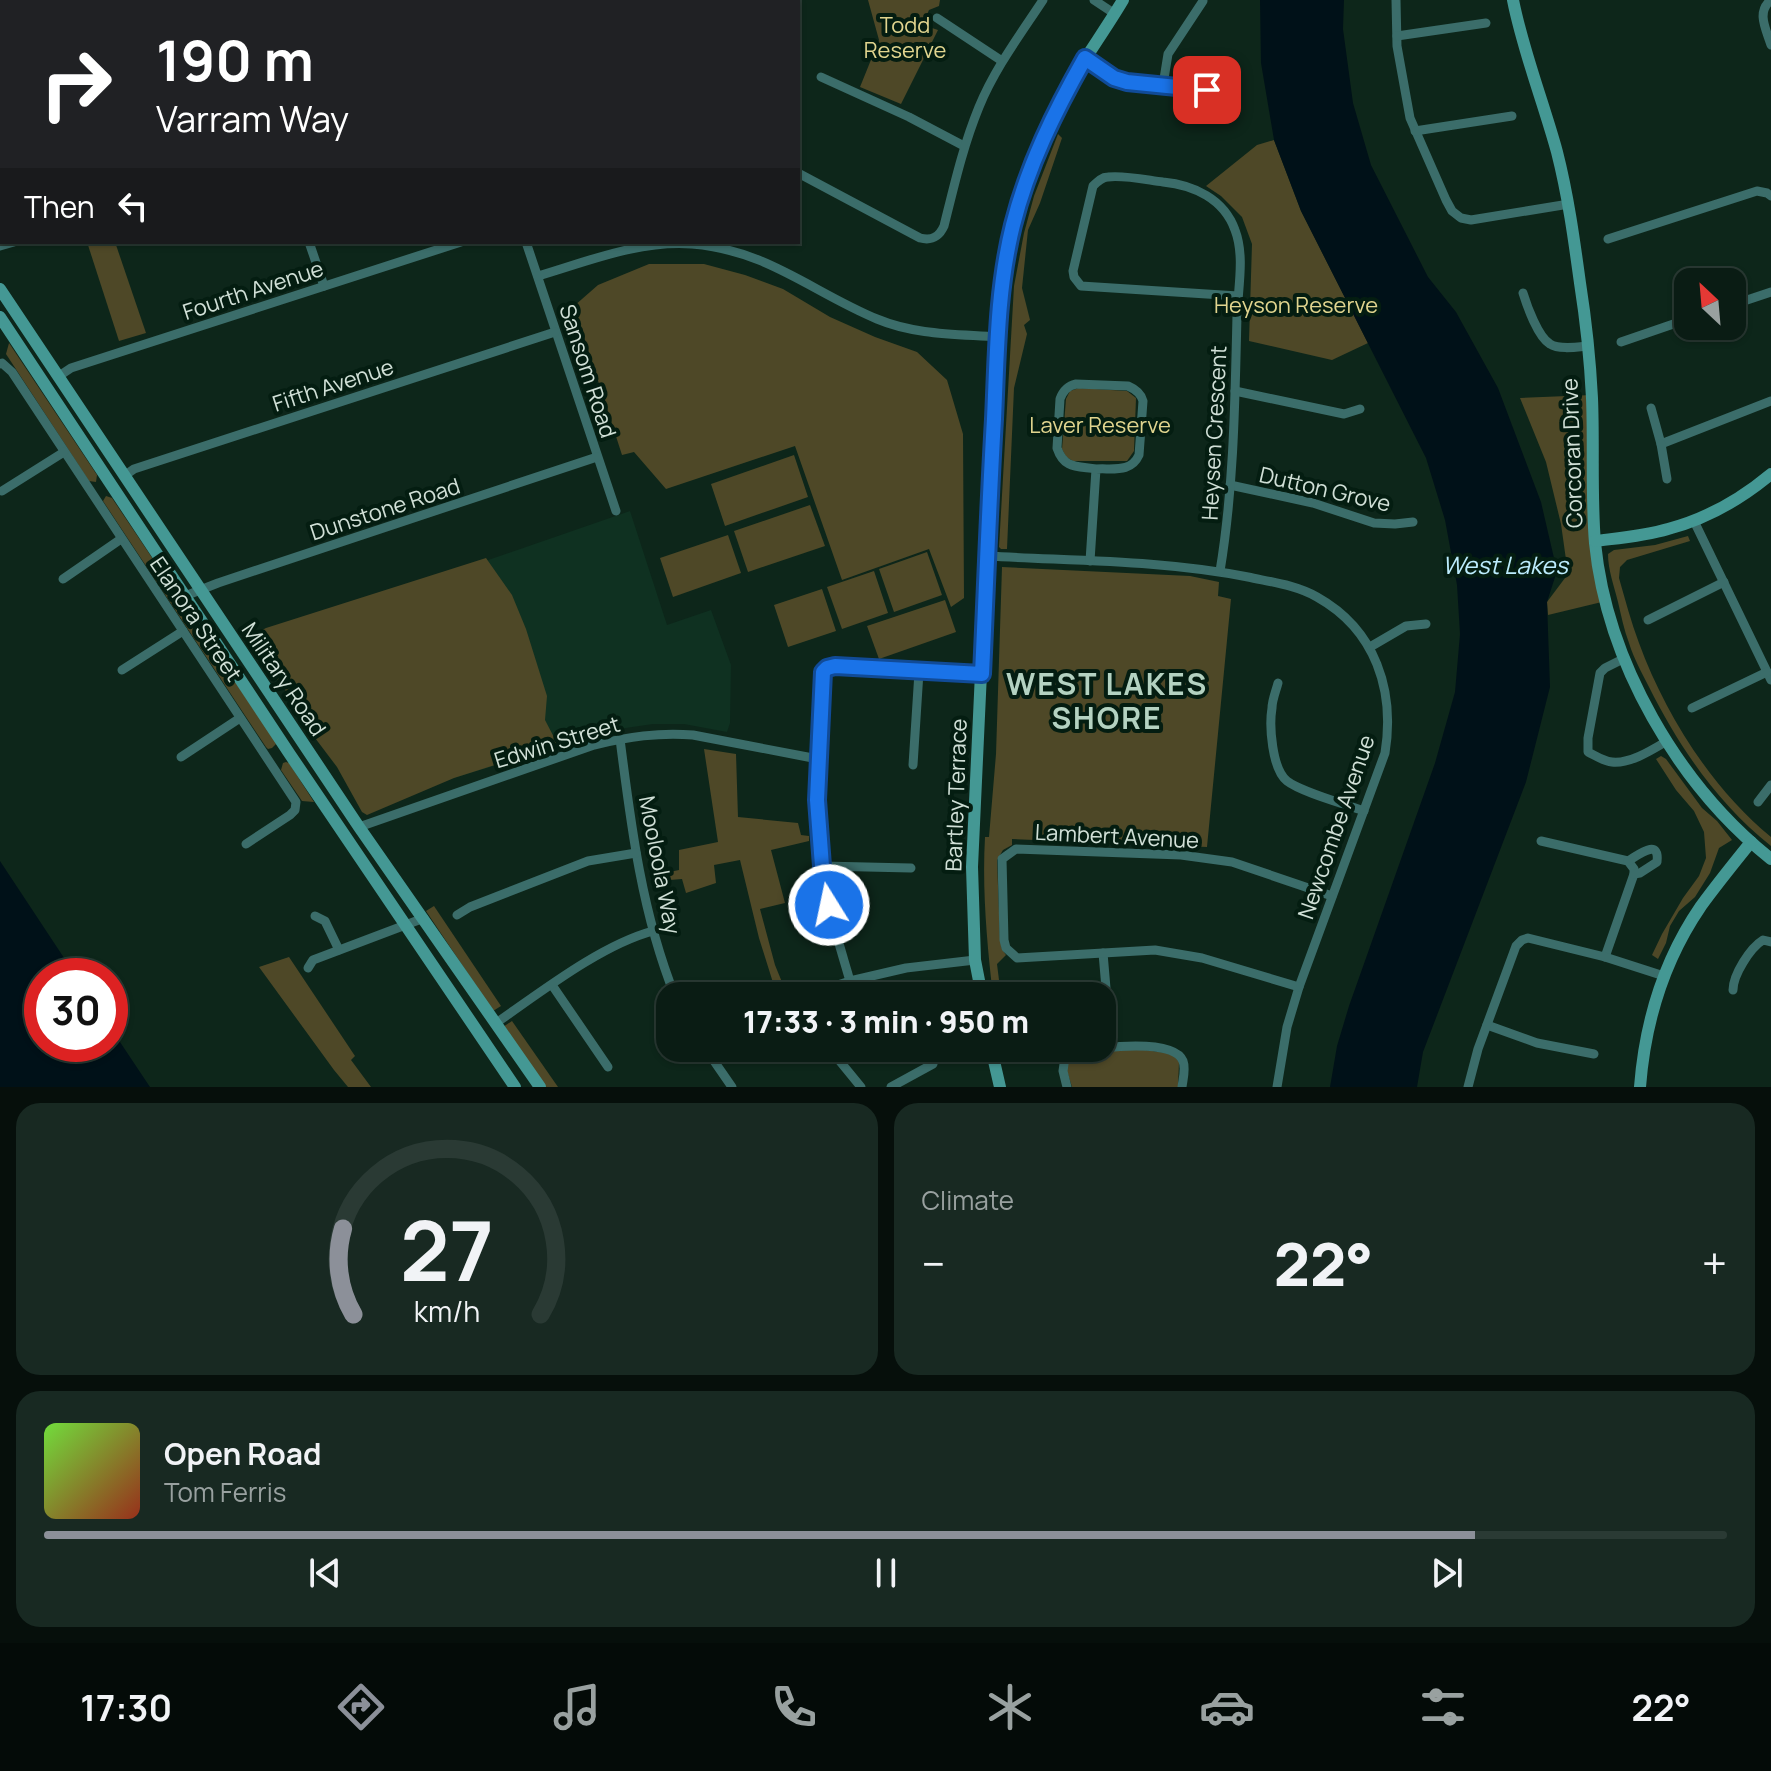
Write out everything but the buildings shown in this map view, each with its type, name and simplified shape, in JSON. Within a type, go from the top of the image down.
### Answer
[{"type":"street","points":[[800,174],[920,238],[928,240],[940,234],[964,146],[980,104],[1002,61],[1043,0]]},
{"type":"street","points":[[1094,0],[1115,14]]},
{"type":"street","name":"Bartley Terrace","points":[[979,982],[975,960],[972,867],[997,337],[1004,265],[1020,202],[1042,140],[1061,99],[1123,0]]},
{"type":"street","points":[[1396,0],[1397,46],[1410,118],[1452,211],[1461,218],[1481,219],[1569,204]]},
{"type":"street","name":"Corcoran Drive","points":[[1513,0],[1569,204],[1588,346],[1595,541],[1606,601],[1625,658],[1650,713],[1667,741],[1717,808],[1771,859]]},
{"type":"street","points":[[1771,0],[1763,8],[1762,17],[1771,45]]},
{"type":"street","points":[[1163,85],[1168,54],[1203,1]]},
{"type":"street","points":[[1754,2],[1763,8]]},
{"type":"street","points":[[937,18],[1002,61]]},
{"type":"street","points":[[1397,36],[1486,23]]},
{"type":"street","points":[[1085,58],[1114,78],[1127,82],[1223,93],[1236,100]]},
{"type":"street","points":[[821,77],[964,146]]},
{"type":"street","points":[[1415,131],[1512,116]]},
{"type":"street","name":"Heysen Crescent","points":[[1220,571],[1230,485],[1241,251],[1238,238],[1219,205],[1208,195],[1180,184],[1110,176],[1093,186],[1073,271],[1081,286],[1238,296]]},
{"type":"street","points":[[1608,239],[1757,191],[1771,196]]},
{"type":"street","points":[[310,244],[324,286]]},
{"type":"street","name":"Fourth Avenue","points":[[59,376],[71,368],[455,244]]},
{"type":"street","name":"Sansom Road","points":[[527,244],[616,511]]},
{"type":"street","points":[[538,276],[631,245],[691,244],[753,256],[853,308],[899,327],[924,333],[997,337]]},
{"type":"street","name":"Military Road","points":[[0,289],[359,827],[540,1087]]},
{"type":"street","points":[[1746,300],[1771,292]]},
{"type":"street","points":[[1523,293],[1542,335],[1550,344],[1560,347],[1588,346]]},
{"type":"street","name":"Military Road","points":[[0,317],[515,1087]]},
{"type":"street","points":[[1621,342],[1674,324]]},
{"type":"street","name":"Fifth Avenue","points":[[124,476],[134,469],[555,332]]},
{"type":"street","name":"Elanora Street","points":[[1,364],[12,372],[296,802],[295,810],[290,815],[246,844]]},
{"type":"street","points":[[1076,384],[1135,389],[1143,401],[1139,455],[1124,469],[1096,469],[1069,465],[1059,454],[1062,392],[1076,384]]},
{"type":"street","points":[[1235,391],[1344,414],[1360,409]]},
{"type":"street","points":[[1661,444],[1771,401]]},
{"type":"street","points":[[1651,408],[1667,479]]},
{"type":"street","points":[[2,491],[64,452]]},
{"type":"street","name":"Dunstone Road","points":[[185,596],[597,457]]},
{"type":"street","points":[[1090,561],[1096,469]]},
{"type":"street","points":[[1595,541],[1655,532],[1694,521],[1743,496],[1770,476]]},
{"type":"street","points":[[91,493],[110,482]]},
{"type":"street","name":"Dutton Grove","points":[[1230,485],[1313,503],[1374,523],[1413,522]]},
{"type":"street","points":[[1692,708],[1769,676],[1694,521]]},
{"type":"street","points":[[63,579],[121,539]]},
{"type":"street","name":"Newcombe Avenue","points":[[988,556],[1175,566],[1220,571],[1281,584],[1318,597],[1352,625],[1370,647],[1382,675],[1389,722],[1385,753],[1299,987],[1287,1027],[1277,1087]]},
{"type":"street","points":[[1648,620],[1724,582]]},
{"type":"street","points":[[1370,647],[1406,626],[1426,624]]},
{"type":"street","points":[[122,670],[183,631]]},
{"type":"street","points":[[1625,658],[1607,666],[1600,673],[1588,752],[1609,762],[1618,762],[1667,741]]},
{"type":"street","points":[[850,981],[831,916],[822,866],[817,800],[823,672],[835,666],[982,674]]},
{"type":"street","points":[[913,765],[919,672]]},
{"type":"street","points":[[1278,683],[1272,708],[1274,754],[1285,780],[1364,811]]},
{"type":"street","points":[[181,757],[240,718]]},
{"type":"street","name":"Edwin Street","points":[[359,827],[594,745],[653,734],[683,734],[818,759]]},
{"type":"street","name":"Mooloola Way","points":[[620,739],[636,853],[653,931],[670,982]]},
{"type":"street","points":[[272,765],[289,753]]},
{"type":"street","points":[[1758,802],[1771,785]]},
{"type":"street","points":[[1541,841],[1628,861],[1634,869],[1605,957]]},
{"type":"street","points":[[1640,1087],[1646,1037],[1664,976],[1702,906],[1751,842]]},
{"type":"street","name":"Lambert Avenue","points":[[1299,987],[1202,958],[1155,950],[1017,958],[1006,948],[1004,940],[1002,859],[1016,849],[1181,855],[1232,862],[1332,896]]},
{"type":"street","points":[[1628,861],[1650,849],[1657,856],[1657,862],[1634,874]]},
{"type":"street","points":[[457,915],[470,907],[588,861],[636,853]]},
{"type":"street","points":[[822,866],[911,868]]},
{"type":"street","points":[[315,916],[325,921],[339,950]]},
{"type":"street","points":[[308,968],[313,960],[424,918]]},
{"type":"street","points":[[496,1023],[588,961],[639,934],[653,931]]},
{"type":"street","points":[[1468,1087],[1478,1049],[1516,946],[1522,940],[1528,938],[1605,957],[1664,976]]},
{"type":"street","points":[[1733,990],[1733,980],[1756,945],[1763,940],[1771,942]]},
{"type":"street","points":[[1103,953],[1104,982]]},
{"type":"street","points":[[847,982],[906,968],[975,960]]},
{"type":"street","points":[[552,985],[608,1067]]},
{"type":"street","points":[[1487,1025],[1537,1043],[1594,1054]]},
{"type":"street","points":[[1116,1047],[1171,1049],[1184,1062],[1182,1087]]},
{"type":"street","points":[[715,1062],[732,1087]]},
{"type":"street","points":[[840,1062],[861,1087]]},
{"type":"street","points":[[994,1062],[1000,1087]]},
{"type":"street","points":[[1064,1062],[1067,1087]]},
{"type":"street","points":[[891,1087],[933,1064]]},
{"type":"shaded area","points":[[630,511],[667,625],[711,610],[731,665],[730,723],[727,732],[684,724],[653,724],[612,730],[454,778],[387,595]]},
{"type":"green space","name":"Todd Reserve","points":[[868,0],[940,0],[939,6],[929,10],[925,19],[929,27],[938,30],[901,104],[860,87],[879,40]]},
{"type":"green space","points":[[1058,134],[1062,138],[1028,230],[1022,288],[1030,320],[1024,325],[1027,334],[1014,388],[1007,549],[1001,549],[1014,286],[1034,196]]},
{"type":"green space","name":"Heyson Reserve","points":[[1274,140],[1301,211],[1368,343],[1332,360],[1249,341],[1252,244],[1242,217],[1206,186],[1257,145]]},
{"type":"green space","points":[[88,244],[116,244],[146,333],[119,341]]},
{"type":"green space","points":[[649,264],[704,264],[783,289],[830,317],[917,352],[947,380],[963,434],[964,598],[951,607],[929,549],[842,580],[795,446],[666,489],[634,452],[622,455],[574,306],[598,285]]},
{"type":"green space","points":[[9,343],[97,475],[96,482],[89,481],[6,354]]},
{"type":"green space","name":"Laver Reserve","points":[[1079,388],[1127,391],[1136,398],[1134,451],[1127,461],[1073,461],[1066,457],[1062,449],[1066,399],[1070,391]]},
{"type":"green space","points":[[1592,395],[1595,541],[1606,601],[1548,615],[1547,602],[1568,574],[1561,524],[1546,462],[1520,398]]},
{"type":"green space","points":[[794,455],[808,497],[725,526],[711,484]]},
{"type":"green space","points":[[106,496],[112,498],[275,741],[272,748],[266,747],[103,501]]},
{"type":"green space","points":[[810,505],[825,546],[748,572],[734,531]]},
{"type":"green space","points":[[728,535],[741,573],[673,597],[660,558]]},
{"type":"green space","points":[[1688,536],[1690,541],[1627,560],[1620,567],[1619,578],[1639,643],[1662,697],[1710,773],[1749,818],[1771,837],[1771,846],[1734,812],[1687,753],[1641,671],[1624,628],[1608,554],[1614,550],[1655,545]]},
{"type":"green space","points":[[927,552],[942,595],[894,612],[879,569]]},
{"type":"green space","points":[[486,558],[512,595],[526,629],[547,696],[545,720],[558,745],[454,778],[367,815],[362,812],[337,767],[306,726],[291,698],[247,638],[266,628]]},
{"type":"green space","points":[[1002,567],[1190,576],[1219,582],[1218,596],[1231,599],[1207,847],[1012,839],[1012,845],[1003,850],[997,860],[1000,938],[1006,955],[997,964],[999,982],[992,982],[984,857],[985,837],[989,837],[996,754]]},
{"type":"green space","points":[[874,571],[888,613],[842,629],[827,587]]},
{"type":"green space","points":[[822,589],[836,631],[788,647],[774,605]]},
{"type":"green space","points":[[945,600],[956,632],[879,659],[867,626]]},
{"type":"green space","points":[[704,749],[736,754],[738,817],[798,823],[801,835],[809,836],[809,841],[771,850],[785,903],[760,909],[782,982],[773,982],[740,860],[714,865],[716,883],[686,893],[682,879],[657,881],[655,875],[679,870],[679,850],[718,842]]},
{"type":"green space","points":[[1661,756],[1732,840],[1719,848],[1710,873],[1695,897],[1679,911],[1658,959],[1652,955],[1683,898],[1699,876],[1706,858],[1704,832],[1694,811],[1656,759]]},
{"type":"green space","points":[[286,762],[314,802],[302,801],[281,770]]},
{"type":"green space","points":[[434,906],[501,1006],[493,1011],[426,911]]},
{"type":"green space","points":[[289,957],[355,1056],[351,1060],[371,1087],[348,1087],[259,967]]},
{"type":"green space","points":[[512,1021],[558,1087],[544,1087],[503,1027]]},
{"type":"green space","points":[[1139,1049],[1173,1054],[1179,1062],[1178,1087],[1072,1087],[1067,1062],[1116,1062],[1116,1050]]},
{"type":"water","name":"West Lakes","points":[[1260,0],[1344,0],[1343,29],[1353,103],[1371,165],[1428,277],[1456,312],[1498,388],[1541,502],[1557,571],[1547,602],[1550,687],[1526,782],[1423,1052],[1417,1087],[1330,1087],[1337,1046],[1349,1006],[1435,763],[1455,692],[1460,634],[1457,585],[1445,520],[1426,458],[1301,211],[1274,140],[1261,63]]},
{"type":"water","points":[[0,861],[64,958],[24,958],[24,1062],[128,1062],[128,1054],[150,1087],[0,1087]]},
{"type":"district","name":"WEST LAKES SHORE","points":[[1107,702]]},
{"type":"route","points":[[829,905],[822,866],[817,800],[823,672],[835,666],[982,674],[996,349],[1004,265],[1033,162],[1061,99],[1085,58],[1114,78],[1127,82],[1207,90]]}]
